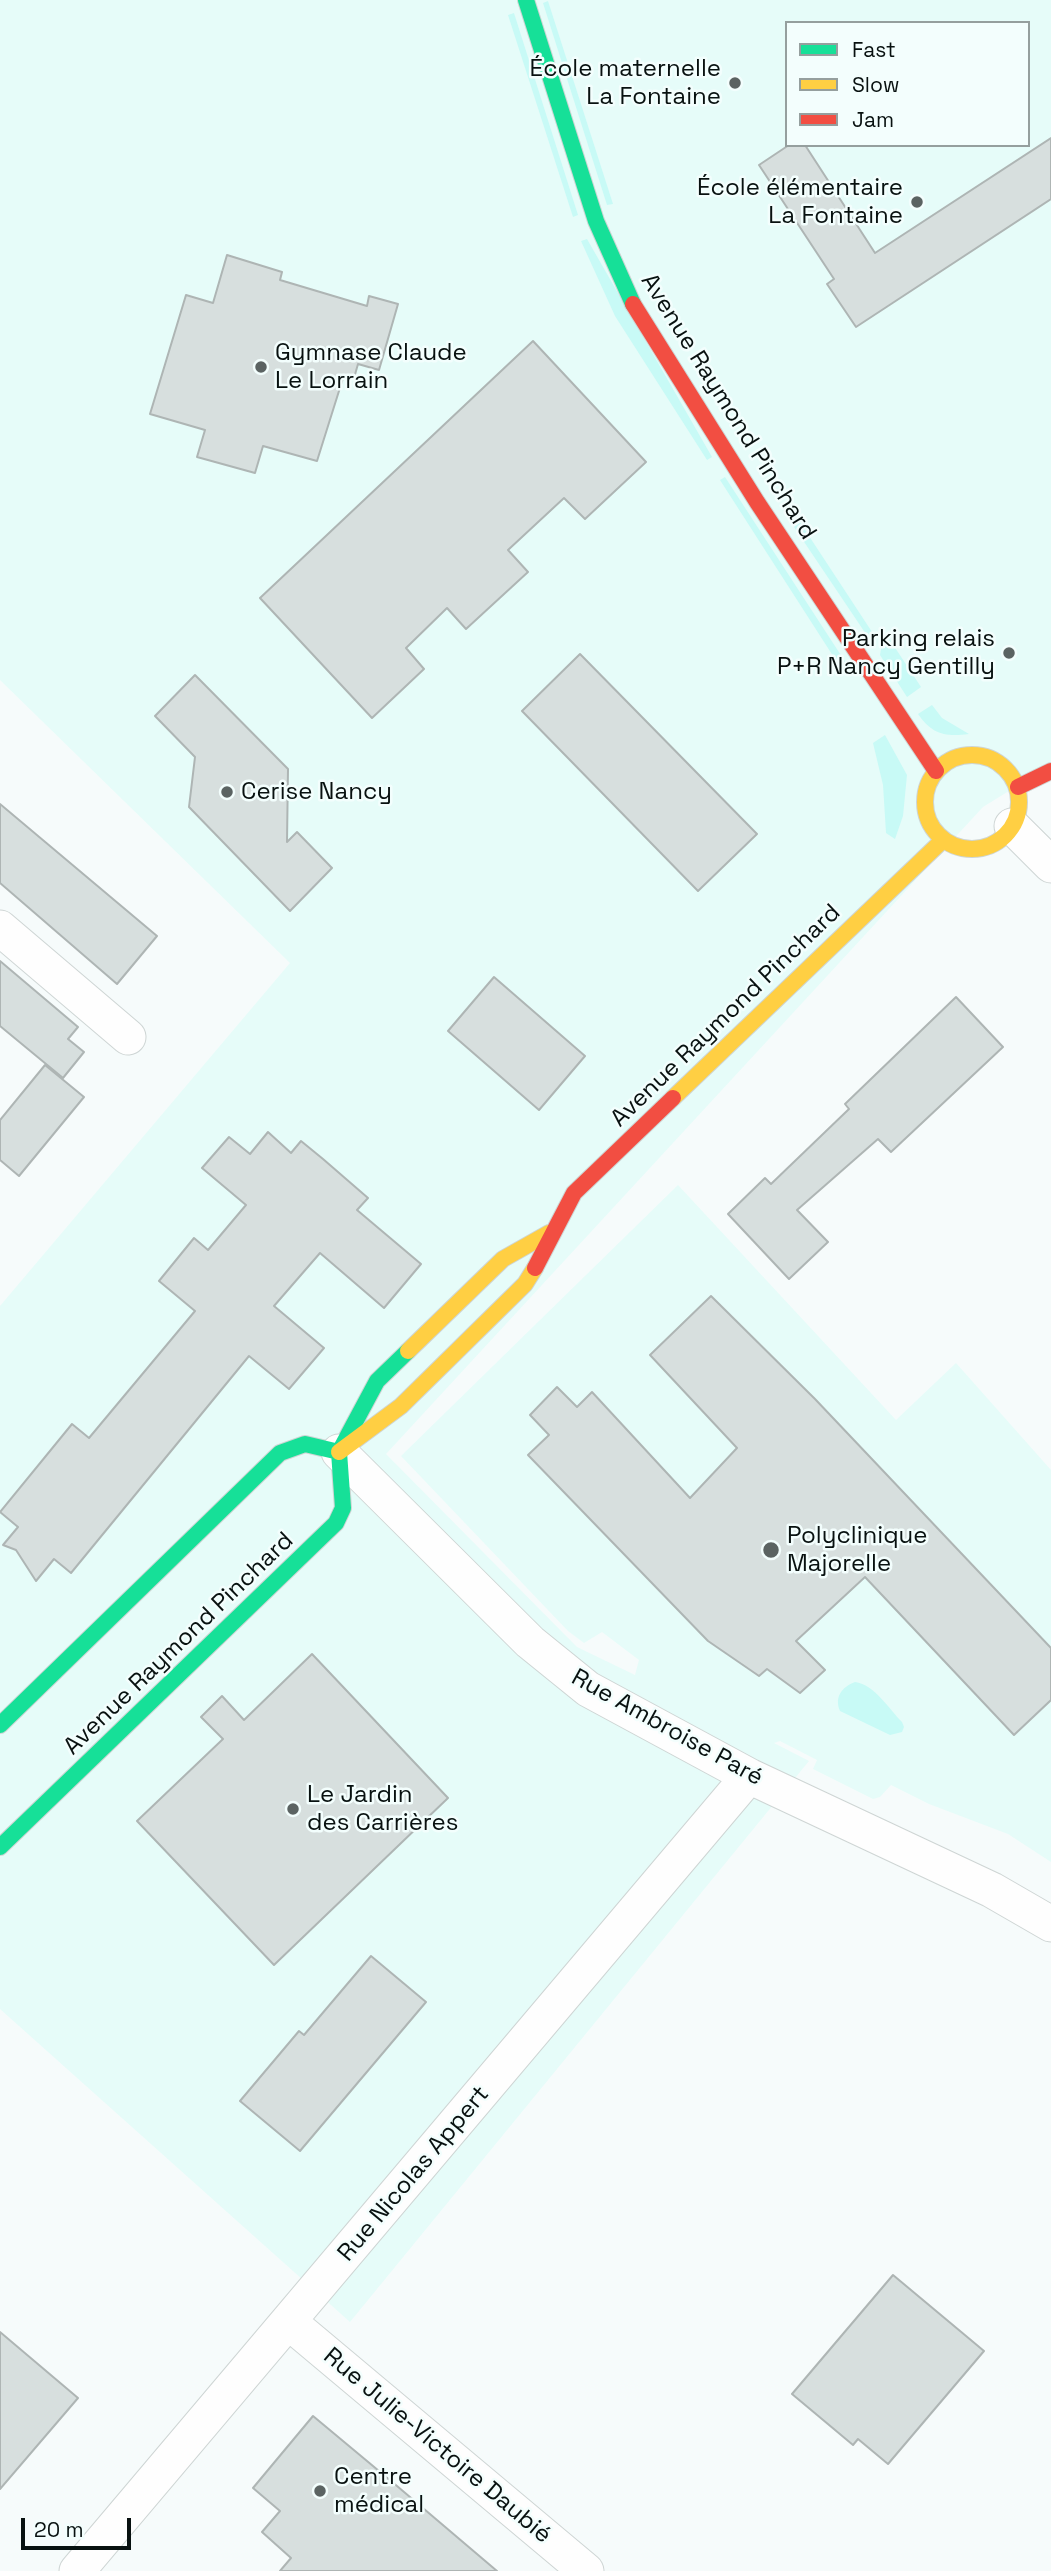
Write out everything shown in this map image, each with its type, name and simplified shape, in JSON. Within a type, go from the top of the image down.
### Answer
[{"type":"street","name":"Avenue Raymond Pinchard","points":[[526,0],[596,222],[634,307],[757,502],[936,771]]},
{"type":"street","points":[[960,755],[984,755],[1005,766],[1018,787],[1019,807],[1013,826],[1002,838],[989,846],[973,849],[943,840],[930,824],[924,804],[927,784],[936,771],[960,755]]},
{"type":"street","points":[[1018,787],[1051,771]]},
{"type":"street","points":[[1013,826],[1051,865]]},
{"type":"street","name":"Avenue Raymond Pinchard","points":[[339,1452],[401,1406],[525,1284],[539,1264],[550,1233],[575,1193],[943,840]]},
{"type":"street","points":[[0,928],[128,1037]]},
{"type":"street","name":"Avenue Raymond Pinchard","points":[[0,1847],[336,1523],[343,1508],[339,1452],[377,1381],[503,1259],[550,1233]]},
{"type":"street","points":[[0,1725],[280,1453],[305,1444],[339,1452]]},
{"type":"street","name":"Rue Ambroise Paré","points":[[339,1452],[558,1668],[588,1689],[750,1776],[992,1890],[1051,1924]]},
{"type":"street","name":"Rue Nicolas Appert","points":[[77,2571],[750,1776]]},
{"type":"street","name":"Rue Julie-Victoire Daubié","points":[[289,2322],[586,2571]]},
{"type":"shaded area","points":[[0,0],[1051,0],[1051,765],[983,807],[386,1454],[577,1647],[635,1675],[639,1660],[602,1632],[584,1643],[568,1631],[401,1456],[678,1185],[896,1420],[956,1363],[1051,1470],[1051,1862],[1008,1834],[929,1804],[891,1785],[880,1797],[873,1799],[813,1769],[817,1760],[780,1741],[774,1743],[809,1761],[350,2322],[0,2009],[0,1306],[290,963],[0,680]]},
{"type":"shaded area","points":[[548,1],[613,204],[607,205],[543,3]]},
{"type":"shaded area","points":[[514,13],[578,215],[573,217],[508,15]]},
{"type":"shaded area","points":[[587,239],[712,457],[707,460],[615,316],[581,241]]},
{"type":"shaded area","points":[[725,477],[846,663],[835,659],[720,480]]},
{"type":"shaded area","points":[[786,501],[874,635],[874,646],[780,506]]},
{"type":"shaded area","points":[[884,631],[921,687],[907,697],[880,655]]},
{"type":"shaded area","points":[[932,705],[942,718],[969,734],[939,733],[928,726],[918,714]]},
{"type":"shaded area","points":[[885,735],[907,775],[903,816],[895,839],[886,833],[883,785],[873,743]]},
{"type":"shaded area","points":[[855,1682],[869,1688],[881,1698],[902,1722],[902,1732],[890,1735],[840,1711],[840,1693]]},
{"type":"building","points":[[1051,138],[1051,199],[856,327],[827,284],[834,279],[759,165],[786,147],[806,147],[875,253]]},
{"type":"building","name":"Gymnase Claude Le Lorrain","points":[[227,255],[282,272],[280,280],[367,306],[369,296],[398,304],[379,370],[358,364],[354,378],[344,375],[317,461],[263,446],[255,473],[197,457],[205,430],[150,414],[186,295],[213,303]]},
{"type":"building","points":[[533,341],[646,462],[585,519],[564,498],[508,550],[528,572],[466,629],[447,608],[406,648],[424,669],[372,718],[260,598]]},
{"type":"building","points":[[580,654],[757,834],[698,891],[522,711]]},
{"type":"building","name":"Cerise Nancy","points":[[195,675],[288,769],[287,842],[297,832],[332,868],[290,911],[189,807],[195,757],[155,716]]},
{"type":"building","points":[[0,804],[157,936],[117,984],[0,883]]},
{"type":"building","points":[[0,961],[78,1027],[68,1039],[84,1052],[63,1078],[0,1026]]},
{"type":"building","points":[[494,977],[585,1056],[539,1110],[448,1031]]},
{"type":"building","points":[[956,997],[1003,1047],[891,1152],[878,1139],[797,1210],[828,1242],[789,1279],[728,1214],[765,1178],[771,1184],[849,1109],[845,1104]]},
{"type":"building","points":[[45,1065],[84,1097],[19,1176],[0,1160],[0,1120]]},
{"type":"building","points":[[268,1132],[291,1153],[301,1141],[323,1159],[368,1198],[357,1210],[421,1264],[384,1308],[320,1253],[274,1306],[324,1348],[289,1389],[249,1356],[71,1573],[54,1559],[36,1581],[16,1550],[3,1545],[18,1527],[0,1512],[72,1424],[89,1438],[195,1311],[159,1281],[194,1238],[208,1250],[246,1205],[202,1168],[229,1137],[250,1154]]},
{"type":"building","points":[[711,1296],[815,1399],[1051,1648],[1051,1700],[1014,1735],[865,1577],[796,1641],[825,1670],[800,1693],[767,1669],[759,1676],[708,1641],[528,1455],[549,1435],[530,1415],[557,1387],[577,1407],[592,1392],[690,1498],[737,1448],[650,1355]]},
{"type":"building","name":"Le Jardin des Carrières","points":[[312,1654],[448,1798],[274,1965],[137,1821],[223,1739],[201,1717],[222,1696],[244,1720]]},
{"type":"building","points":[[371,1956],[426,2002],[300,2151],[240,2101],[299,2031],[304,2035]]},
{"type":"building","points":[[893,2275],[984,2351],[888,2464],[858,2439],[853,2445],[792,2394]]},
{"type":"building","points":[[0,2332],[78,2398],[0,2489]]},
{"type":"building","name":"Centre médical","points":[[313,2416],[497,2571],[280,2571],[291,2558],[262,2532],[280,2511],[253,2488]]},
{"type":"traffic: fast","points":[[526,0],[596,221],[633,304]]},
{"type":"traffic: fast","points":[[0,1847],[336,1523],[343,1508],[339,1452],[377,1381],[408,1351]]},
{"type":"traffic: fast","points":[[0,1725],[280,1453],[305,1444],[339,1452]]},
{"type":"traffic: slow","points":[[972,755],[990,758],[1005,769],[1016,784],[1019,802],[1016,820],[1005,835],[990,846],[972,849],[954,846],[939,835],[928,820],[925,802],[928,784],[939,769],[954,758],[972,755]]},
{"type":"traffic: slow","points":[[673,1098],[943,840]]},
{"type":"traffic: slow","points":[[408,1351],[503,1259],[549,1233]]},
{"type":"traffic: slow","points":[[339,1452],[401,1406],[525,1284],[535,1268]]},
{"type":"traffic: jam","points":[[633,304],[757,502],[936,771]]},
{"type":"traffic: jam","points":[[1018,787],[1051,771]]},
{"type":"traffic: jam","points":[[535,1268],[574,1193],[673,1098]]},
{"type":"place","name":"École maternelle La Fontaine","points":[[735,83]]},
{"type":"place","name":"École élémentaire La Fontaine","points":[[917,202]]},
{"type":"place","name":"Gymnase Claude Le Lorrain","points":[[261,367]]},
{"type":"place","name":"Parking relais P+R Nancy Gentilly","points":[[1009,653]]},
{"type":"place","name":"Cerise Nancy","points":[[227,792]]},
{"type":"place","name":"Polyclinique Majorelle","points":[[771,1550]]},
{"type":"place","name":"Le Jardin des Carrières","points":[[293,1809]]},
{"type":"place","name":"Centre médical","points":[[320,2491]]}]
